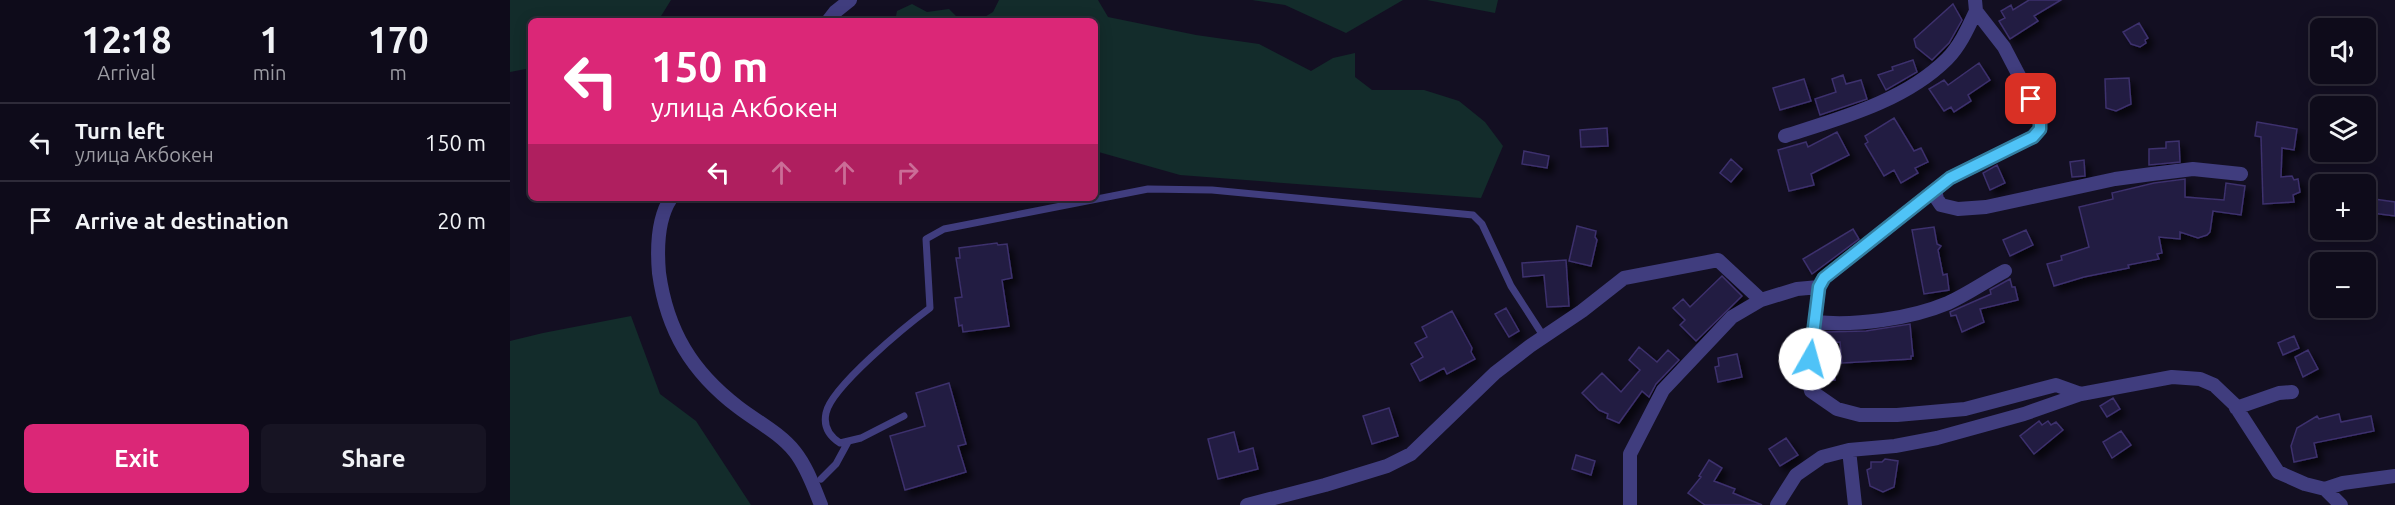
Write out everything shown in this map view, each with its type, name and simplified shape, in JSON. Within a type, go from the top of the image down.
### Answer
[{"type":"street","points":[[830,18],[850,0]]},
{"type":"street","points":[[1785,136],[1890,98],[1926,77],[1949,57],[1967,32],[1975,6]]},
{"type":"street","points":[[1975,6],[2004,47],[2040,116],[2040,129],[2033,137],[1950,178],[1824,278],[1819,287],[1808,378],[1811,391],[1837,409],[1860,415],[1965,409],[2056,385],[2081,394]]},
{"type":"street","points":[[1935,190],[1941,205],[1967,209],[1986,207],[2115,179],[2183,170],[2241,174]]},
{"type":"street","points":[[670,201],[662,219],[657,257],[667,311],[685,352],[701,375],[795,452],[817,481],[821,505]]},
{"type":"street","points":[[1247,505],[1388,466],[1411,454],[1495,373],[1624,278],[1718,260],[1761,300]]},
{"type":"street","points":[[1815,322],[1894,319],[1923,312],[1950,302],[2006,271]]},
{"type":"street","points":[[1630,505],[1630,454],[1663,390],[1732,317],[1761,300],[1797,289],[1819,287]]},
{"type":"street","points":[[1777,505],[1796,475],[1822,457],[1849,450],[1895,446],[1937,438],[2024,414],[2081,394],[2172,377],[2200,380],[2214,385],[2236,408],[2278,472],[2305,484],[2325,489],[2341,505]]},
{"type":"street","points":[[2236,408],[2279,393],[2292,392]]},
{"type":"street","points":[[1849,450],[1855,505]]},
{"type":"street","points":[[2325,489],[2343,483],[2395,476]]},
{"type":"lane","points":[[1098,199],[1148,189],[1212,190],[1473,215],[1482,224],[1511,286],[1544,336]]},
{"type":"lane","points":[[904,416],[861,438],[840,444],[830,437],[826,427],[826,411],[838,393],[863,365],[903,327],[930,308],[926,239],[944,229],[1087,201]]},
{"type":"lane","points":[[817,481],[836,464],[848,442]]},
{"type":"green space","points":[[510,0],[671,0],[660,18],[528,18],[528,69],[510,72]]},
{"type":"green space","points":[[999,0],[1098,0],[1108,17],[1196,35],[1259,44],[1311,71],[1333,58],[1355,53],[1355,77],[1372,90],[1424,90],[1459,101],[1485,122],[1503,146],[1481,198],[1180,175],[1098,152],[1098,18],[983,18],[993,12]]},
{"type":"green space","points":[[1252,0],[1403,0],[1346,33],[1285,5]]},
{"type":"green space","points":[[1427,0],[1498,0],[1495,13]]},
{"type":"green space","points":[[912,4],[927,12],[949,9],[958,18],[896,18],[897,11]]},
{"type":"green space","points":[[631,316],[660,394],[696,421],[751,505],[510,505],[510,341]]},
{"type":"building","points":[[2029,0],[2061,0],[2034,16],[2038,21],[2010,39],[1999,21],[2005,18],[2001,11],[2011,5],[2013,10]]},
{"type":"building","points":[[1953,4],[1962,20],[1949,43],[1932,60],[1916,47],[1914,39]]},
{"type":"building","points":[[2139,23],[2148,38],[2145,40],[2146,43],[2140,47],[2131,44],[2123,32]]},
{"type":"building","points":[[1913,60],[1917,72],[1886,90],[1878,75],[1893,70],[1892,67]]},
{"type":"building","points":[[1979,63],[1990,80],[1968,95],[1971,101],[1954,112],[1951,107],[1944,111],[1929,89],[1944,80],[1948,85]]},
{"type":"building","points":[[1843,75],[1846,84],[1861,80],[1867,99],[1820,115],[1815,99],[1836,92],[1832,79]]},
{"type":"building","points":[[2129,78],[2131,104],[2116,111],[2106,108],[2105,79]]},
{"type":"building","points":[[1804,79],[1811,101],[1780,110],[1773,88]]},
{"type":"building","points":[[1894,118],[1914,151],[1921,148],[1928,162],[1915,168],[1918,173],[1901,183],[1894,170],[1884,176],[1865,144],[1868,142],[1865,136]]},
{"type":"building","points":[[2257,122],[2297,129],[2294,150],[2282,148],[2281,177],[2292,176],[2294,180],[2298,179],[2300,192],[2293,195],[2294,202],[2263,204],[2261,137],[2255,136]]},
{"type":"building","points":[[1607,128],[1608,146],[1581,147],[1580,130]]},
{"type":"building","points":[[1837,132],[1849,155],[1811,174],[1814,185],[1789,191],[1778,150],[1806,142],[1808,147]]},
{"type":"building","points":[[2179,141],[2180,162],[2149,165],[2149,149],[2166,148],[2166,142]]},
{"type":"building","points":[[1524,151],[1549,156],[1547,168],[1522,164]]},
{"type":"building","points":[[1731,159],[1742,169],[1731,182],[1720,173]]},
{"type":"building","points":[[2084,160],[2085,176],[2072,177],[2070,162]]},
{"type":"building","points":[[1997,165],[2005,183],[1990,190],[1983,173]]},
{"type":"building","points":[[2185,179],[2185,197],[2224,200],[2226,183],[2245,186],[2241,215],[2213,211],[2210,232],[2207,235],[2198,238],[2180,232],[2180,239],[2159,237],[2162,253],[2157,254],[2159,259],[2128,265],[2129,268],[2054,286],[2047,264],[2062,260],[2061,256],[2089,247],[2079,207],[2113,199],[2112,193],[2154,183]]},
{"type":"building","points":[[2376,199],[2395,202],[2395,216],[2376,214]]},
{"type":"building","points":[[1577,226],[1596,231],[1597,240],[1591,266],[1569,261]]},
{"type":"building","points":[[1934,227],[1937,244],[1941,246],[1938,250],[1943,275],[1947,274],[1949,290],[1924,294],[1912,230]]},
{"type":"building","points":[[1853,229],[1859,239],[1812,274],[1803,259]]},
{"type":"building","points":[[2026,230],[2033,245],[2010,256],[2003,240]]},
{"type":"building","points":[[997,243],[998,245],[1007,244],[1012,278],[1002,280],[1009,326],[963,332],[962,325],[959,326],[955,298],[962,297],[956,258],[960,258],[959,248]]},
{"type":"building","points":[[1566,260],[1569,306],[1547,307],[1544,275],[1523,277],[1522,263]]},
{"type":"building","points":[[1722,276],[1742,296],[1696,341],[1680,325],[1685,320],[1673,308],[1683,299],[1690,307]]},
{"type":"building","points":[[2010,279],[2012,287],[2015,287],[2018,300],[1980,309],[1984,322],[1962,332],[1956,315],[1951,316],[1950,312],[1991,294],[1990,290]]},
{"type":"building","points":[[1506,308],[1519,331],[1509,337],[1495,314]]},
{"type":"building","points":[[1452,311],[1472,348],[1471,352],[1475,359],[1447,374],[1444,368],[1420,381],[1411,364],[1423,357],[1415,343],[1427,337],[1422,327]]},
{"type":"building","points":[[1910,324],[1913,356],[1911,359],[1842,363],[1840,342],[1823,343],[1823,332],[1866,331]]},
{"type":"building","points":[[2294,336],[2299,348],[2283,355],[2278,343]]},
{"type":"building","points":[[1639,347],[1657,362],[1668,350],[1679,360],[1656,384],[1649,397],[1642,391],[1619,423],[1607,418],[1608,414],[1599,410],[1582,393],[1602,373],[1621,392],[1640,370],[1629,360]]},
{"type":"building","points":[[2308,350],[2318,369],[2303,377],[2295,357]]},
{"type":"building","points":[[1737,354],[1742,377],[1718,382],[1715,367],[1719,366],[1718,358]]},
{"type":"building","points":[[1834,368],[1835,380],[1818,381],[1818,369]]},
{"type":"building","points":[[949,383],[966,444],[958,446],[966,472],[905,490],[890,436],[925,426],[916,393]]},
{"type":"building","points":[[2113,398],[2120,409],[2107,417],[2100,406]]},
{"type":"building","points":[[1389,408],[1398,436],[1372,444],[1363,416]]},
{"type":"building","points":[[2339,414],[2341,422],[2371,416],[2374,431],[2314,443],[2317,457],[2294,462],[2291,446],[2297,428],[2317,416],[2319,419]]},
{"type":"building","points":[[2039,421],[2042,425],[2048,421],[2051,425],[2056,422],[2063,430],[2034,454],[2020,436]]},
{"type":"building","points":[[2121,431],[2131,445],[2112,458],[2103,442]]},
{"type":"building","points":[[1234,432],[1239,452],[1253,448],[1258,469],[1218,479],[1208,439]]},
{"type":"building","points":[[1786,438],[1798,455],[1780,466],[1769,449]]},
{"type":"building","points":[[1576,455],[1595,461],[1591,475],[1572,469]]},
{"type":"building","points":[[1885,459],[1898,461],[1894,487],[1883,492],[1870,486],[1867,470],[1871,468],[1871,462],[1882,462]]},
{"type":"building","points":[[1709,460],[1722,468],[1714,481],[1735,489],[1733,493],[1762,505],[1705,505],[1688,493],[1701,477],[1699,476]]},
{"type":"route","points":[[1810,359],[1819,287],[1824,278],[1950,178],[2033,137],[2040,129],[2040,116],[2031,99]]}]
